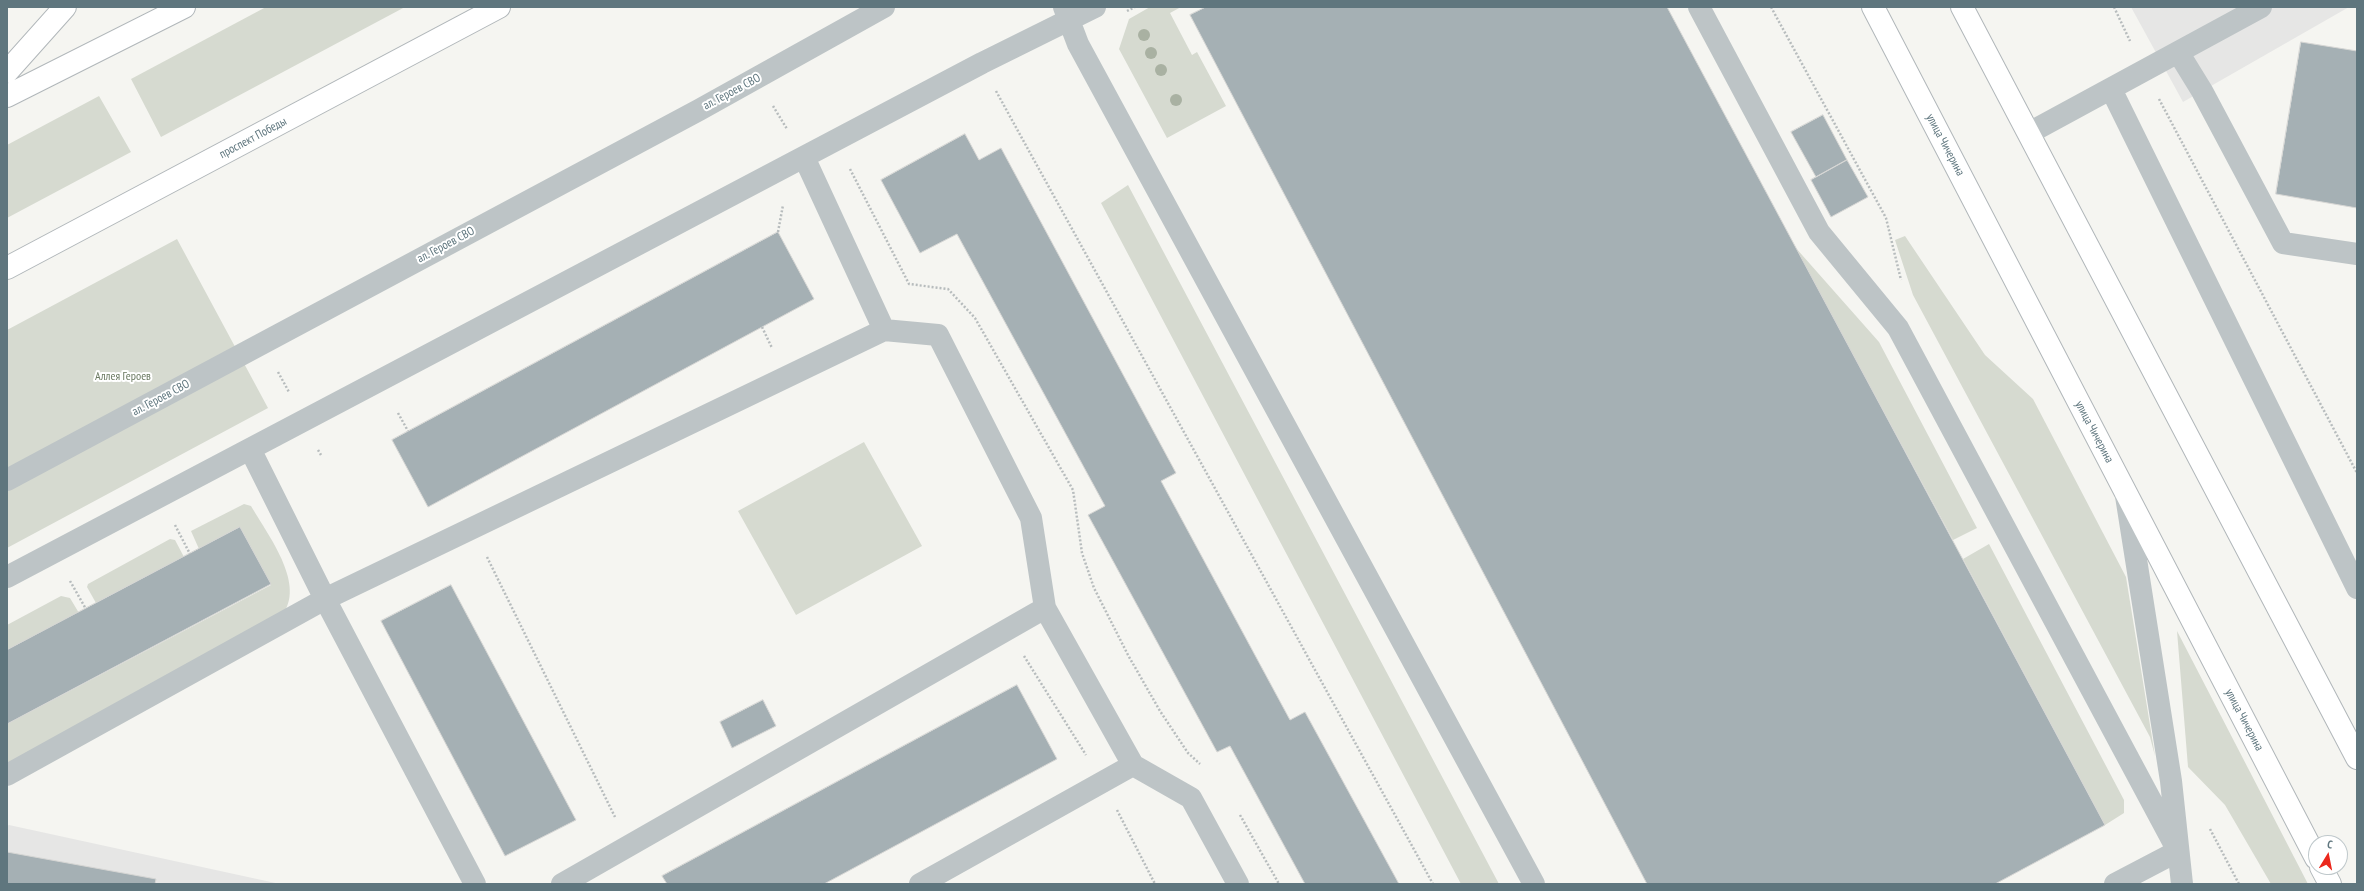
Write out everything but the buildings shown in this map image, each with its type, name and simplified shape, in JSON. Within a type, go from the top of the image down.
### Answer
[{"type":"main road","points":[[7,72],[65,7]]},
{"type":"main road","points":[[7,96],[184,7]]},
{"type":"main road","name":"проспект Победы","points":[[7,268],[499,7]]},
{"type":"main road","name":"улица Чичерина","points":[[1873,7],[2308,843]]},
{"type":"main road","points":[[1962,7],[2357,758]]},
{"type":"main road","points":[[2325,875],[2330,884]]},
{"type":"street","name":"ал. Героев СВО","points":[[7,480],[757,78],[884,7]]},
{"type":"street","points":[[7,577],[982,63],[1067,14],[1095,7]]},
{"type":"street","points":[[1699,7],[1819,232],[1898,328],[2178,851]]},
{"type":"street","points":[[2029,133],[2261,7]]},
{"type":"street","points":[[1067,14],[1078,44],[1534,884]]},
{"type":"street","points":[[2178,52],[2202,91],[2283,244],[2357,254]]},
{"type":"street","points":[[2111,89],[2357,588]]},
{"type":"street","points":[[804,157],[884,330]]},
{"type":"street","points":[[7,775],[325,599],[884,330],[938,335],[1031,518],[1046,608],[1134,765],[1191,798],[1238,884]]},
{"type":"street","points":[[250,449],[325,599],[475,884]]},
{"type":"street","points":[[2126,493],[2171,781],[2182,884]]},
{"type":"street","points":[[562,884],[1046,608]]},
{"type":"street","points":[[920,884],[1134,765]]},
{"type":"street","points":[[2115,884],[2178,851]]},
{"type":"path","points":[[2114,7],[2144,71],[2357,473]]},
{"type":"path","points":[[757,78],[804,157]]},
{"type":"path","points":[[994,90],[999,93],[1433,884]]},
{"type":"path","points":[[856,164],[849,167],[909,284],[948,289],[975,318],[1073,490],[1082,553],[1094,588],[1124,648],[1160,711],[1188,753],[1203,767]]},
{"type":"path","points":[[778,232],[784,203]]},
{"type":"path","points":[[398,413],[408,431]]},
{"type":"path","points":[[177,528],[190,554]]},
{"type":"path","points":[[473,528],[629,846]]},
{"type":"path","points":[[71,583],[86,608]]},
{"type":"path","points":[[1239,814],[1279,884]]},
{"type":"shaded area","points":[[2131,7],[2349,7],[2183,102]]},
{"type":"shaded area","points":[[9,825],[280,884],[7,884],[7,826]]},
{"type":"green space","points":[[266,7],[405,7],[161,137],[131,79]]},
{"type":"green space","points":[[1150,7],[1181,7],[1170,13],[1192,55],[1197,52],[1226,106],[1167,138],[1119,49],[1129,19]]},
{"type":"green space","points":[[99,96],[131,152],[7,218],[7,145]]},
{"type":"green space","points":[[1128,185],[1499,884],[1461,884],[1101,203]]},
{"type":"green space","points":[[1905,236],[1985,355],[2033,399],[2126,577],[2155,756],[2150,737],[1913,295],[1895,240]]},
{"type":"green space","name":"Аллея Героев","points":[[177,239],[268,408],[7,548],[7,330]]},
{"type":"green space","points":[[1795,247],[1879,342],[1977,528],[1953,540]]},
{"type":"green space","points":[[864,442],[922,546],[796,615],[738,511]]},
{"type":"green space","points":[[244,504],[251,506],[273,542],[286,570],[290,597],[286,609],[7,766],[7,724],[271,585],[240,527],[199,549],[191,531]]},
{"type":"green space","points":[[170,539],[175,540],[184,557],[96,603],[87,587],[88,584]]},
{"type":"green space","points":[[1989,544],[2124,800],[2124,813],[2105,825],[1963,559]]},
{"type":"green space","points":[[61,596],[70,598],[79,613],[7,650],[7,625]]},
{"type":"green space","points":[[2177,631],[2308,884],[2271,884],[2225,805],[2188,767]]}]
